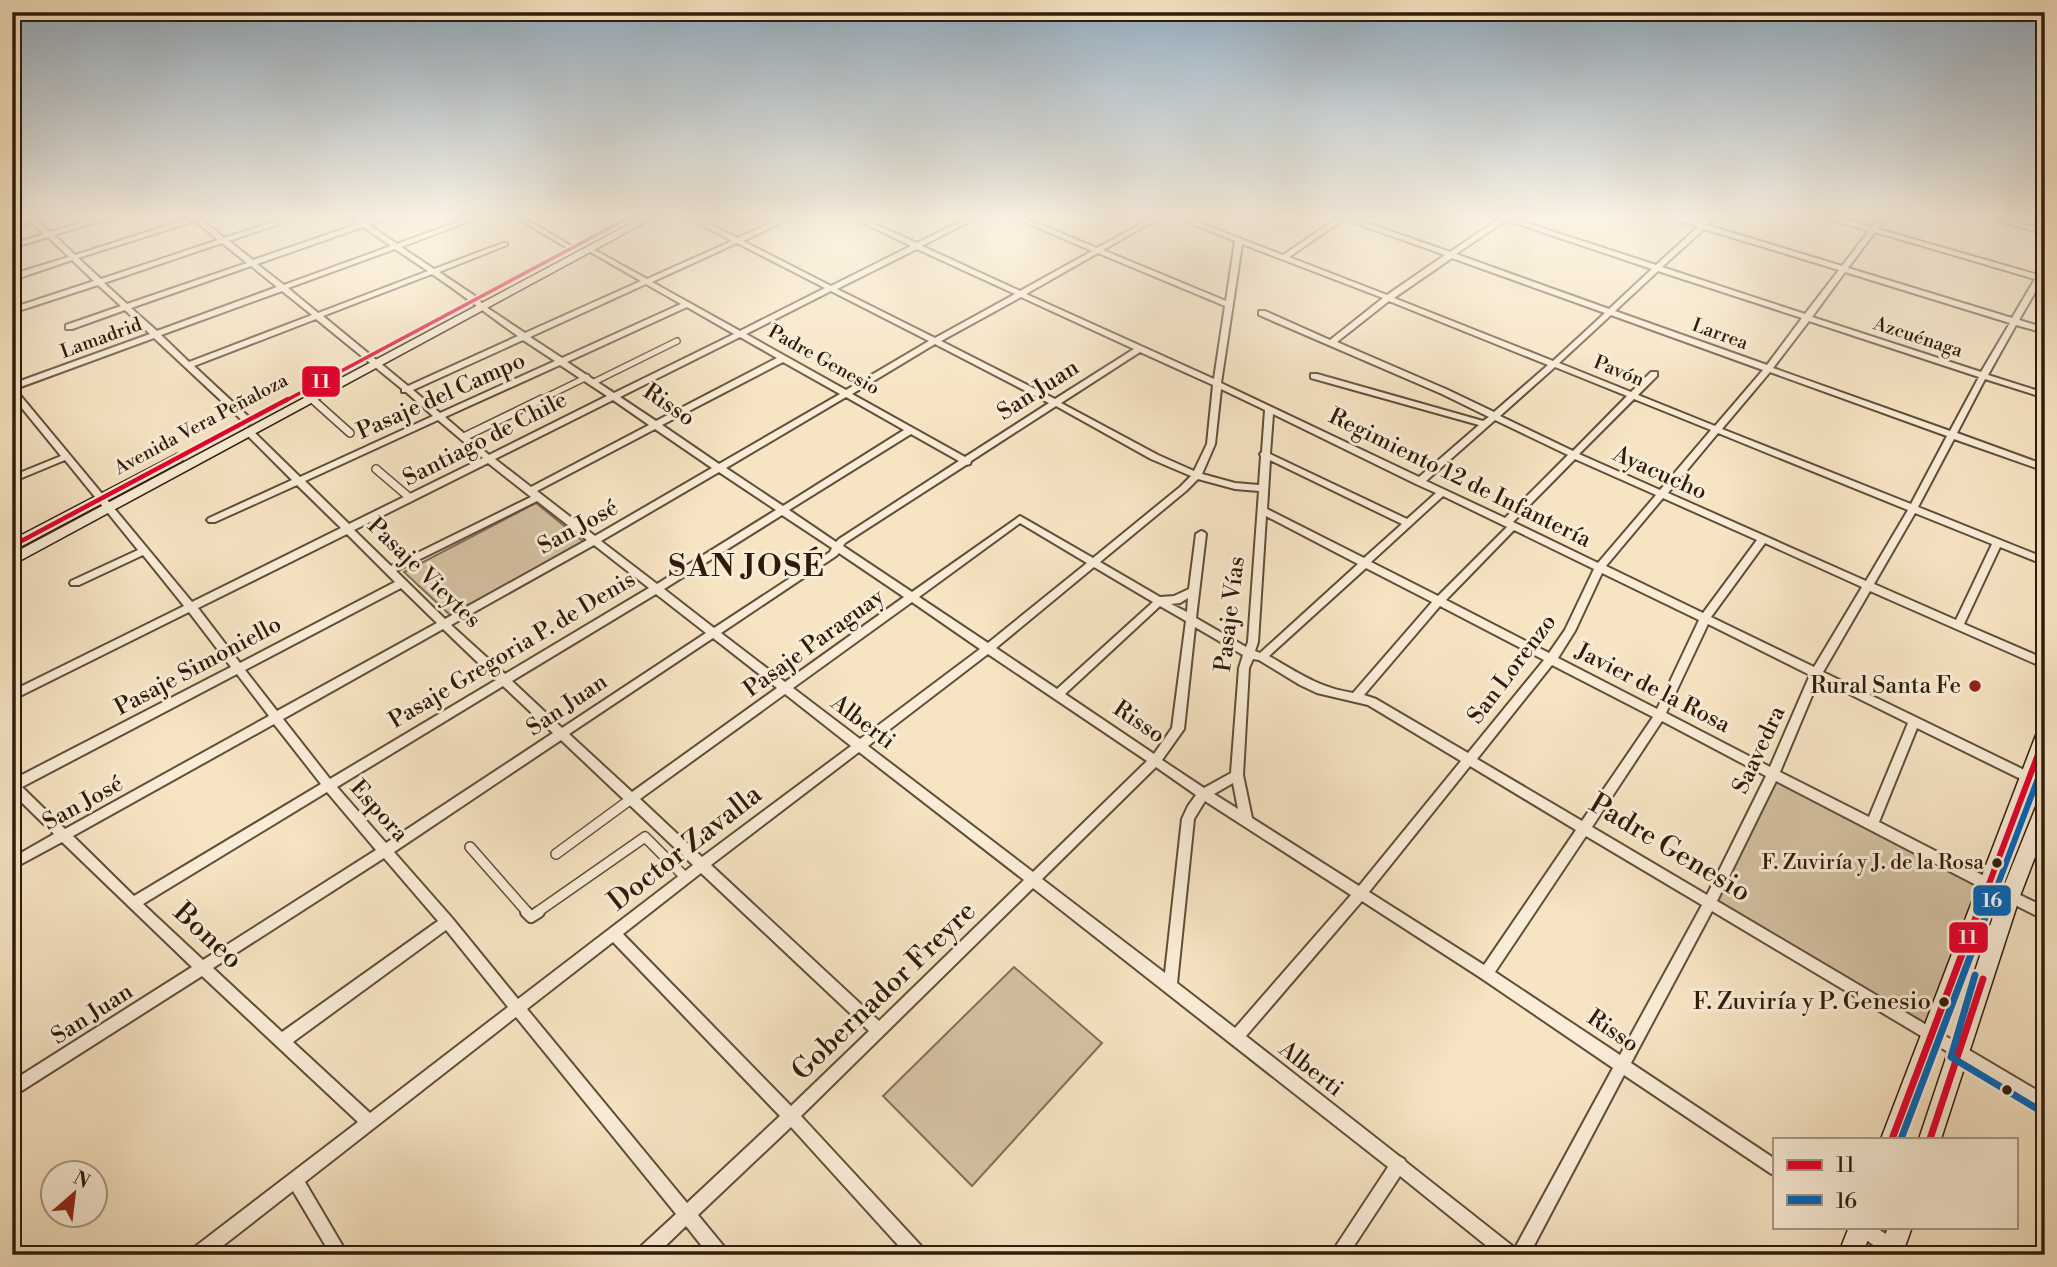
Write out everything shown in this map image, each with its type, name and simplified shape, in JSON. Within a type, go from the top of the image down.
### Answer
[{"type":"main road","name":"Avenida Vera Peñaloza","points":[[478,303],[523,276]]},
{"type":"main road","name":"Avenida Vera Peñaloza","points":[[12,560],[106,502],[533,276]]},
{"type":"main road","name":"Avenida Vera Peñaloza","points":[[248,426],[311,398],[371,360]]},
{"type":"main road","name":"Avenida Vera Peñaloza","points":[[12,545],[106,502]]},
{"type":"main road","points":[[1892,1138],[2045,735]]},
{"type":"main road","points":[[1930,1138],[2010,896],[2045,807]]},
{"type":"main road","points":[[1850,1255],[1861,1228]]},
{"type":"street","name":"Pasaje Vieytes","points":[[93,276],[188,365],[444,624],[878,1030]]},
{"type":"street","points":[[12,310],[113,276]]},
{"type":"street","points":[[69,327],[215,276]]},
{"type":"street","name":"Alberti","points":[[269,276],[489,459],[1236,1037],[1511,1255]]},
{"type":"street","name":"Lamadrid","points":[[12,388],[315,276]]},
{"type":"street","points":[[188,365],[420,276]]},
{"type":"street","name":"Risso","points":[[440,276],[526,337],[1155,761],[1486,974],[1773,1167]]},
{"type":"street","name":"Padre Genesio","points":[[634,276],[967,462]]},
{"type":"street","points":[[405,390],[657,276]]},
{"type":"street","points":[[808,276],[1182,470],[1244,488],[1263,488]]},
{"type":"street","name":"Santiago de Chile","points":[[12,696],[855,276]]},
{"type":"street","name":"Regimiento 12 de Infantería","points":[[982,276],[1217,384],[1705,618],[2045,786]]},
{"type":"street","name":"San José","points":[[12,864],[595,540],[1052,276]]},
{"type":"street","points":[[1160,276],[1228,305]]},
{"type":"street","points":[[1197,475],[1211,444],[1233,276]]},
{"type":"street","name":"Pavón","points":[[1333,276],[2045,562]]},
{"type":"street","points":[[1332,342],[1420,276]]},
{"type":"street","name":"Larrea","points":[[1513,276],[2045,468]]},
{"type":"street","points":[[1419,482],[1650,276]]},
{"type":"street","name":"Azcuénaga","points":[[1684,276],[2045,396]]},
{"type":"street","name":"San Lorenzo","points":[[1236,1037],[1360,894],[1551,659],[1570,631],[1599,568],[1718,430],[1840,276]]},
{"type":"street","points":[[1868,276],[2045,331]]},
{"type":"street","name":"Saavedra","points":[[1520,1255],[1710,902],[1773,774],[1816,674],[1913,509],[1983,376],[2042,276]]},
{"type":"street","name":"Pasaje del Campo","points":[[212,520],[685,305]]},
{"type":"street","name":"Ayacucho","points":[[1262,313],[1445,393],[1762,540],[2045,664]]},
{"type":"street","points":[[464,437],[677,341]]},
{"type":"street","name":"San Juan","points":[[12,1090],[386,850],[833,554],[842,541],[1140,348]]},
{"type":"street","points":[[390,570],[782,359]]},
{"type":"street","points":[[1357,696],[1439,601],[1654,374]]},
{"type":"street","points":[[1314,376],[1483,424]]},
{"type":"street","name":"Espora","points":[[12,388],[191,607],[328,785],[447,922],[720,1255]]},
{"type":"street","points":[[311,398],[350,433]]},
{"type":"street","name":"Pasaje Vías","points":[[1247,822],[1237,775],[1244,668],[1255,655],[1253,642],[1269,410]]},
{"type":"street","name":"Pasaje Gregoria P. de Denis","points":[[133,903],[656,589],[911,430]]},
{"type":"street","points":[[1264,454],[1408,523]]},
{"type":"street","points":[[12,479],[68,456]]},
{"type":"street","points":[[376,469],[410,498]]},
{"type":"street","name":"Doctor Zavalla","points":[[198,1255],[703,864],[989,648],[1197,475]]},
{"type":"street","points":[[1255,655],[1442,492]]},
{"type":"street","name":"Javier de la Rosa","points":[[1262,510],[1987,884]]},
{"type":"street","name":"Padre Genesio","points":[[1020,519],[1318,689],[1333,694],[1357,696],[1470,760],[2045,1103]]},
{"type":"street","name":"Pasaje Paraguay","points":[[631,799],[1020,519]]},
{"type":"street","name":"Pasaje Vías","points":[[1155,761],[1178,729],[1201,534]]},
{"type":"street","points":[[1486,974],[1660,715],[1705,618],[1762,540]]},
{"type":"street","points":[[1958,626],[1997,543]]},
{"type":"street","points":[[75,583],[144,551]]},
{"type":"street","name":"Pasaje Simoniello","points":[[13,785],[402,583]]},
{"type":"street","points":[[1058,694],[1161,600],[1176,600],[1194,591]]},
{"type":"street","points":[[1872,825],[1914,722]]},
{"type":"street","name":"Gobernador Freyre","points":[[645,1255],[1155,761]]},
{"type":"street","points":[[1170,986],[1188,819],[1192,807],[1203,793],[1237,775]]},
{"type":"street","name":"Boneo","points":[[13,785],[133,903],[370,1123]]},
{"type":"street","points":[[556,854],[631,799]]},
{"type":"street","points":[[470,847],[531,917],[645,836],[686,878]]},
{"type":"street","points":[[2010,896],[2045,914]]},
{"type":"street","points":[[283,1040],[447,922]]},
{"type":"street","points":[[614,934],[791,1116],[918,1255]]},
{"type":"street","points":[[1338,1255],[1399,1164]]},
{"type":"street","points":[[296,1181],[340,1255]]},
{"type":"street","points":[[1863,1228],[1896,1246]]},
{"type":"shaded area","points":[[536,503],[584,542],[450,615],[404,572]]},
{"type":"shaded area","points":[[1775,776],[1982,884],[1929,1030],[1712,902]]},
{"type":"shaded area","points":[[1014,967],[1102,1043],[972,1186],[883,1096]]},
{"type":"transit line","name":"11","points":[[12,546],[519,276]]},
{"type":"transit line","name":"11","points":[[1892,1138],[2045,736]]},
{"type":"transit line","name":"16","points":[[1901,1138],[2045,760]]},
{"type":"transit line","name":"16","points":[[1975,975],[1951,1057],[2041,1111]]},
{"type":"transit line","name":"11","points":[[1930,1138],[1983,979]]},
{"type":"place","name":"Rural Santa Fe","points":[[1975,686]]},
{"type":"place","name":"F. Zuviría y J. de la Rosa","points":[[1997,863]]},
{"type":"place","name":"F. Zuviría y P. Genesio","points":[[1944,1002]]},
{"type":"district","name":"SAN JOSÉ","points":[[747,567]]}]
